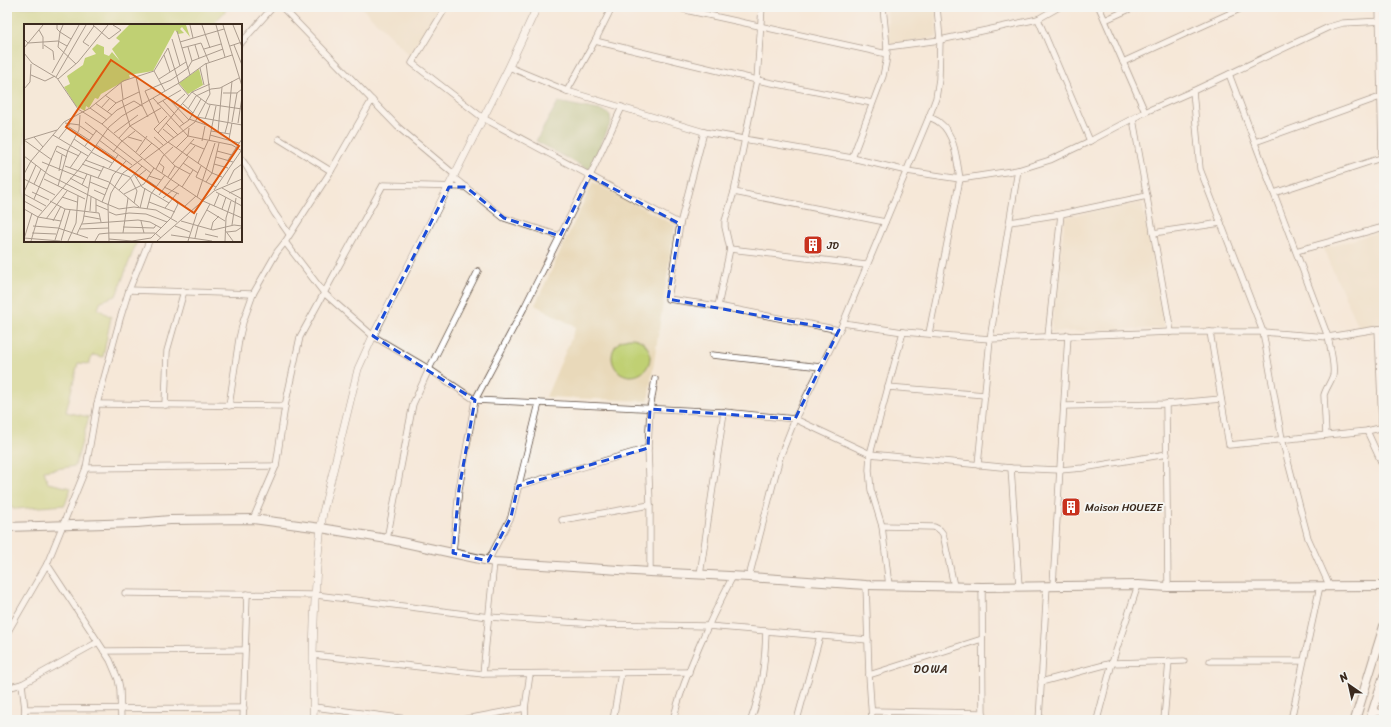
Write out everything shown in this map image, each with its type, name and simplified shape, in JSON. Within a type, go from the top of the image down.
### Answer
[{"type":"main road","points":[[7,527],[63,526],[170,520],[253,519],[387,539],[491,561],[889,586],[1384,586]]},
{"type":"main road","points":[[1355,720],[1384,626]]},
{"type":"main road","points":[[1371,717],[1384,676]]},
{"type":"street","points":[[242,42],[273,7]]},
{"type":"street","points":[[282,7],[398,127],[466,187],[504,218],[560,236]]},
{"type":"street","points":[[446,7],[412,63],[483,118],[680,224]]},
{"type":"street","points":[[313,720],[313,655],[316,594],[323,512],[358,369],[373,336],[509,68],[537,7]]},
{"type":"street","points":[[567,91],[612,7]]},
{"type":"street","points":[[676,7],[691,9],[887,54]]},
{"type":"street","points":[[718,306],[730,249],[725,221],[734,192],[757,80],[762,7]]},
{"type":"street","points":[[852,158],[883,76],[886,62],[887,47],[883,7]]},
{"type":"street","points":[[749,577],[780,457],[795,419],[843,323],[936,98],[939,79],[940,40],[938,7]]},
{"type":"street","points":[[887,47],[940,40],[1038,19],[1059,7]]},
{"type":"street","points":[[1099,7],[1145,112]]},
{"type":"street","points":[[1105,20],[1134,7]]},
{"type":"street","points":[[1123,62],[1244,7]]},
{"type":"street","points":[[1274,193],[1383,157],[1380,97],[1382,21],[1379,7]]},
{"type":"street","points":[[1038,19],[1090,141]]},
{"type":"street","points":[[509,68],[567,91],[704,132],[852,158],[907,171],[960,179],[1018,170],[1050,160],[1145,112],[1194,91],[1329,27],[1343,23],[1382,21]]},
{"type":"street","points":[[595,41],[757,80],[872,104]]},
{"type":"street","points":[[1229,74],[1328,337],[1334,372],[1324,395],[1326,435]]},
{"type":"street","points":[[1194,91],[1200,169],[1263,332],[1282,439],[1308,538],[1330,587]]},
{"type":"street","points":[[1255,142],[1380,97]]},
{"type":"street","points":[[229,406],[239,339],[253,294],[276,252],[285,242],[331,170],[372,100]]},
{"type":"street","points":[[453,553],[459,489],[476,400],[590,176],[622,107]]},
{"type":"street","points":[[929,117],[940,122],[950,136],[956,156],[960,179],[929,333]]},
{"type":"street","points":[[1133,119],[1171,332]]},
{"type":"street","points":[[704,132],[680,224],[668,299],[718,306],[839,330]]},
{"type":"street","points":[[279,139],[331,170]]},
{"type":"street","points":[[242,160],[289,234]]},
{"type":"street","points":[[978,465],[990,339],[1018,170]]},
{"type":"street","points":[[253,519],[276,466],[285,406],[300,337],[383,186],[466,187]]},
{"type":"street","points":[[734,192],[885,222]]},
{"type":"street","points":[[1010,222],[1061,214],[1147,196]]},
{"type":"street","points":[[1048,336],[1061,214]]},
{"type":"street","points":[[1154,233],[1221,223]]},
{"type":"street","points":[[1296,251],[1384,227]]},
{"type":"street","points":[[7,633],[48,564],[86,468],[97,404],[129,290],[149,242]]},
{"type":"street","points":[[285,242],[324,293],[373,336],[429,369],[476,400],[724,412],[795,419],[870,454],[1011,468],[1060,470],[1100,466],[1167,454]]},
{"type":"street","points":[[730,249],[866,265]]},
{"type":"street","points":[[387,539],[413,404],[478,271]]},
{"type":"street","points":[[129,290],[253,294]]},
{"type":"street","points":[[165,405],[167,351],[184,291]]},
{"type":"street","points":[[843,323],[903,332],[990,339],[1171,332],[1210,332],[1263,332],[1328,337],[1381,328],[1383,427],[1367,431],[1229,445],[1210,332]]},
{"type":"street","points":[[889,586],[882,526],[871,490],[869,470],[870,454],[903,332]]},
{"type":"street","points":[[1039,720],[1060,470],[1068,336]]},
{"type":"street","points":[[712,355],[821,367]]},
{"type":"street","points":[[650,572],[648,448],[650,408],[655,379]]},
{"type":"street","points":[[888,387],[985,395]]},
{"type":"street","points":[[1064,406],[1166,404],[1221,399]]},
{"type":"street","points":[[483,674],[489,617],[491,561],[511,517],[539,403]]},
{"type":"street","points":[[97,404],[285,406]]},
{"type":"street","points":[[1166,404],[1168,587]]},
{"type":"street","points":[[700,574],[724,412]]},
{"type":"street","points":[[1367,431],[1384,468]]},
{"type":"street","points":[[518,486],[648,448]]},
{"type":"street","points":[[86,468],[276,466]]},
{"type":"street","points":[[1011,468],[1019,586]]},
{"type":"street","points":[[562,520],[650,505]]},
{"type":"street","points":[[882,526],[934,527],[940,530],[954,586]]},
{"type":"street","points":[[48,564],[104,651],[118,679],[121,720]]},
{"type":"street","points":[[673,720],[689,672],[708,626],[733,576]]},
{"type":"street","points":[[866,585],[872,720]]},
{"type":"street","points":[[1097,720],[1112,663],[1138,585]]},
{"type":"street","points":[[1290,720],[1320,586]]},
{"type":"street","points":[[982,587],[983,720]]},
{"type":"street","points":[[125,594],[316,594],[489,617],[597,624],[708,626],[868,640]]},
{"type":"street","points":[[243,720],[247,594]]},
{"type":"street","points":[[751,720],[758,702],[762,684],[766,631]]},
{"type":"street","points":[[797,720],[820,636]]},
{"type":"street","points":[[869,675],[982,639]]},
{"type":"street","points":[[7,688],[22,684],[98,642]]},
{"type":"street","points":[[104,651],[245,650]]},
{"type":"street","points":[[313,655],[483,674],[621,674],[689,672]]},
{"type":"street","points":[[1164,720],[1169,661]]},
{"type":"street","points":[[1041,682],[1112,663],[1184,661]]},
{"type":"street","points":[[1210,661],[1303,661]]},
{"type":"street","points":[[526,720],[525,708],[530,674]]},
{"type":"street","points":[[613,720],[621,674]]},
{"type":"street","points":[[22,684],[25,709],[24,720]]},
{"type":"street","points":[[314,707],[415,720]]},
{"type":"street","points":[[25,709],[244,708]]},
{"type":"street","points":[[461,720],[525,708]]},
{"type":"street","points":[[872,711],[983,713]]},
{"type":"street","points":[[1371,717],[1384,712]]},
{"type":"highlighted area","points":[[590,176],[680,224],[668,299],[839,330],[795,419],[650,409],[648,448],[518,486],[511,517],[488,561],[453,553],[459,489],[475,400],[373,336],[449,187],[466,187],[504,218],[560,236]]},
{"type":"shaded area","points":[[361,7],[442,7],[412,57]]},
{"type":"shaded area","points":[[887,7],[936,7],[937,37],[889,45]]},
{"type":"shaded area","points":[[593,182],[675,225],[648,401],[546,397],[576,327],[535,305]]},
{"type":"shaded area","points":[[1142,202],[1165,328],[1051,332],[1065,217]]},
{"type":"shaded area","points":[[1384,230],[1384,322],[1360,329],[1323,249]]},
{"type":"green space","points":[[7,7],[229,7],[215,22],[217,24],[24,24],[24,242],[137,242],[116,296],[101,301],[98,309],[111,317],[103,357],[93,355],[89,364],[78,363],[66,412],[89,417],[75,466],[44,471],[48,483],[71,488],[65,505],[16,509],[7,506]]},
{"type":"green space","points":[[558,102],[604,111],[610,115],[611,122],[589,170],[536,141]]},
{"type":"green space","points":[[631,338],[641,341],[647,347],[650,357],[647,367],[641,373],[631,376],[621,373],[615,367],[612,357],[615,347],[621,341]]},
{"type":"place","name":"JD","points":[[813,245]]},
{"type":"place","name":"Maison HOUEZE","points":[[1071,507]]},
{"type":"district","name":"DOWA","points":[[931,669]]}]
